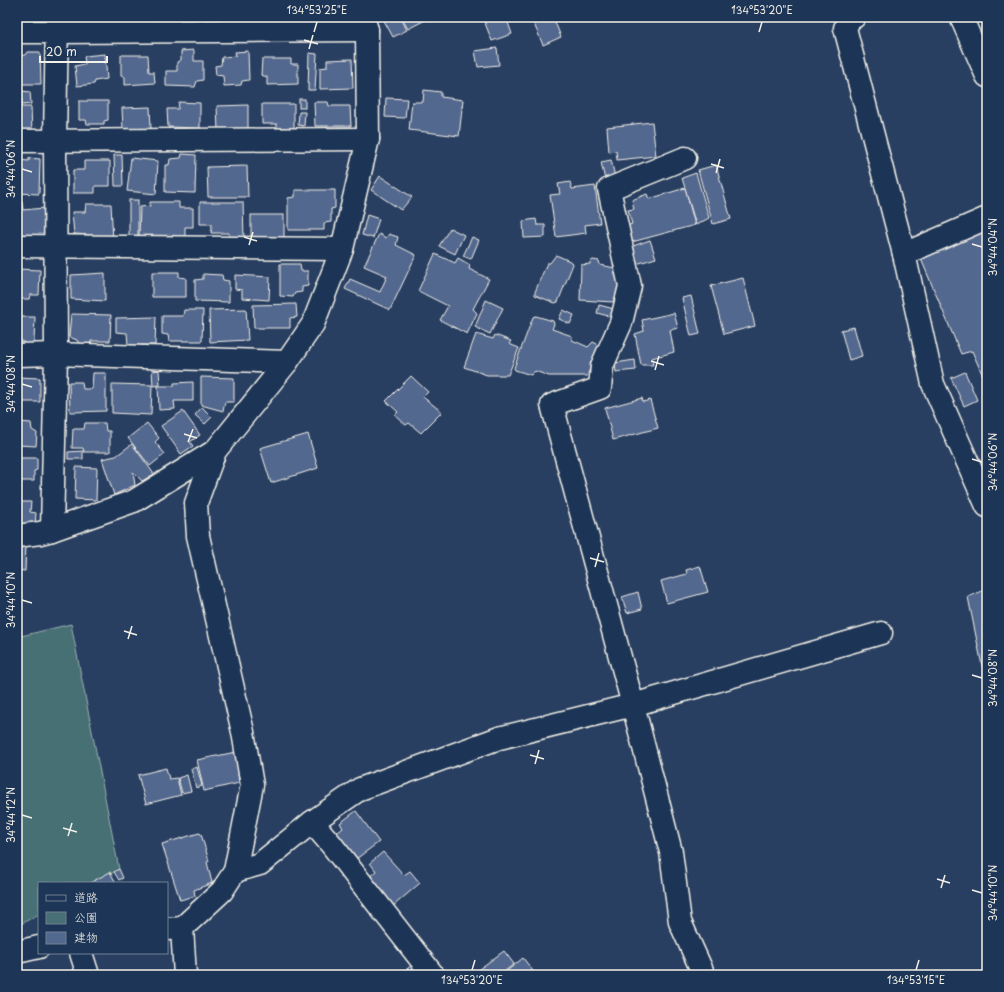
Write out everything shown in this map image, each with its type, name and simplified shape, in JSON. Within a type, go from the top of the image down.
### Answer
[{"type":"street","points":[[854,17],[850,19],[845,28],[904,254],[933,384],[987,506]]},
{"type":"street","points":[[961,17],[987,76]]},
{"type":"street","points":[[17,32],[57,25],[365,23],[368,139],[342,249],[313,324],[287,362],[216,451],[196,503],[198,536],[243,732],[252,785],[235,871],[222,891],[174,928],[185,975]]},
{"type":"street","points":[[52,530],[56,354],[55,142],[57,25]]},
{"type":"street","points":[[17,141],[55,142],[368,139]]},
{"type":"street","points":[[685,158],[609,188],[630,286],[621,323],[602,366],[600,388],[552,405],[672,852],[680,922],[704,975]]},
{"type":"street","points":[[904,254],[987,218]]},
{"type":"street","points":[[17,246],[342,249]]},
{"type":"street","points":[[17,354],[287,362]]},
{"type":"street","points":[[17,536],[52,530],[134,501],[216,451]]},
{"type":"street","points":[[235,871],[260,864],[312,822],[360,789],[499,738],[633,705],[881,634]]},
{"type":"street","points":[[312,822],[331,844],[433,975]]},
{"type":"street","points":[[17,952],[38,947]]},
{"type":"street","points":[[81,954],[88,975]]},
{"type":"green space","points":[[71,624],[119,869],[97,882],[38,882],[38,915],[17,926],[17,637]]},
{"type":"building","points":[[382,17],[400,17],[407,30],[393,37]]},
{"type":"building","points":[[401,17],[431,17],[408,29]]},
{"type":"building","points":[[506,17],[512,34],[492,41],[483,18]]},
{"type":"building","points":[[531,17],[553,17],[561,37],[543,45]]},
{"type":"building","points":[[497,48],[499,65],[478,67],[475,51]]},
{"type":"building","points":[[194,50],[194,61],[203,61],[203,80],[197,81],[195,87],[166,86],[166,71],[177,71],[177,62],[181,60],[181,51]]},
{"type":"building","points":[[248,51],[249,80],[242,81],[241,85],[224,86],[223,76],[216,75],[215,66],[221,65],[222,57],[236,56],[235,52]]},
{"type":"building","points":[[27,52],[40,52],[41,84],[17,84],[17,56],[25,55]]},
{"type":"building","points":[[309,53],[317,54],[315,90],[308,90]]},
{"type":"building","points":[[105,54],[107,79],[95,81],[94,84],[77,86],[75,66],[85,64],[84,56]]},
{"type":"building","points":[[121,55],[148,55],[149,72],[154,72],[155,83],[125,85],[125,77],[121,75]]},
{"type":"building","points":[[262,59],[291,59],[291,64],[298,64],[298,84],[267,85],[267,77],[261,75]]},
{"type":"building","points":[[352,59],[353,88],[320,89],[320,68],[327,67],[327,60]]},
{"type":"building","points":[[424,90],[441,92],[441,97],[463,100],[459,136],[409,130],[412,102],[423,102]]},
{"type":"building","points":[[22,91],[30,92],[31,104],[22,105]]},
{"type":"building","points":[[386,98],[407,99],[405,118],[385,117]]},
{"type":"building","points":[[299,99],[305,99],[305,108],[299,108]]},
{"type":"building","points":[[79,101],[108,101],[108,120],[104,121],[104,124],[87,124],[86,120],[79,120]]},
{"type":"building","points":[[179,102],[200,103],[200,128],[168,127],[167,109],[178,109]]},
{"type":"building","points":[[314,102],[328,102],[329,106],[350,106],[351,126],[315,126]]},
{"type":"building","points":[[262,104],[294,104],[294,128],[277,128],[277,124],[262,124]]},
{"type":"building","points":[[248,105],[248,130],[218,131],[217,106]]},
{"type":"building","points":[[17,107],[31,107],[32,133],[17,133]]},
{"type":"building","points":[[150,107],[151,129],[123,129],[122,108]]},
{"type":"building","points":[[299,112],[305,112],[304,126],[298,125]]},
{"type":"building","points":[[652,122],[656,156],[617,160],[616,151],[609,152],[607,127]]},
{"type":"building","points":[[182,154],[196,155],[195,193],[165,192],[165,165],[169,165],[170,159],[181,158]]},
{"type":"building","points":[[114,155],[122,155],[123,186],[115,186]]},
{"type":"building","points":[[29,158],[40,159],[39,194],[17,193],[17,160],[29,161]]},
{"type":"building","points":[[131,158],[158,161],[156,194],[127,191]]},
{"type":"building","points":[[611,160],[615,177],[605,180],[601,162]]},
{"type":"building","points":[[84,161],[110,161],[110,186],[95,186],[95,193],[73,193],[73,170],[84,170]]},
{"type":"building","points":[[716,165],[731,219],[713,224],[698,170]]},
{"type":"building","points":[[247,166],[248,197],[208,197],[207,167]]},
{"type":"building","points":[[696,173],[709,218],[696,225],[682,178]]},
{"type":"building","points":[[380,176],[412,197],[401,210],[371,190]]},
{"type":"building","points":[[570,182],[572,189],[595,186],[600,223],[585,225],[586,233],[556,237],[550,195],[560,194],[558,184]]},
{"type":"building","points":[[685,188],[695,225],[632,242],[627,226],[632,224],[628,210],[634,209],[632,200],[647,194],[649,199]]},
{"type":"building","points":[[295,190],[335,190],[335,208],[331,209],[331,222],[324,223],[324,230],[288,230],[288,198],[295,197]]},
{"type":"building","points":[[129,200],[138,200],[138,236],[129,236]]},
{"type":"building","points":[[17,202],[22,202],[23,210],[45,208],[46,235],[40,239],[17,239]]},
{"type":"building","points":[[150,202],[179,202],[179,208],[193,208],[193,227],[185,227],[185,236],[139,237],[140,207],[150,206]]},
{"type":"building","points":[[200,202],[243,202],[244,239],[229,239],[229,233],[211,233],[212,224],[200,224]]},
{"type":"building","points":[[86,204],[111,204],[113,242],[93,242],[92,235],[74,234],[72,212],[85,212]]},
{"type":"building","points":[[251,215],[284,215],[284,239],[251,239]]},
{"type":"building","points":[[367,215],[379,219],[373,238],[362,235]]},
{"type":"building","points":[[536,219],[537,225],[545,225],[545,237],[524,238],[523,221]]},
{"type":"building","points":[[450,228],[464,235],[455,254],[439,246]]},
{"type":"building","points":[[987,230],[987,385],[972,351],[961,354],[921,258]]},
{"type":"building","points":[[379,234],[386,238],[389,234],[398,237],[396,245],[416,255],[390,310],[345,289],[350,279],[380,292],[387,276],[364,266]]},
{"type":"building","points":[[472,237],[479,240],[471,259],[463,256]]},
{"type":"building","points":[[650,240],[656,258],[636,264],[630,247]]},
{"type":"building","points":[[435,254],[455,263],[458,258],[470,265],[469,269],[489,279],[473,309],[477,313],[467,334],[440,320],[448,306],[418,291]]},
{"type":"building","points":[[556,255],[572,262],[573,264],[558,302],[555,303],[535,295],[535,292],[547,263],[550,263]]},
{"type":"building","points":[[593,260],[599,261],[600,265],[615,268],[615,273],[622,277],[621,297],[615,297],[613,302],[580,300],[581,265],[590,264]]},
{"type":"building","points":[[280,264],[300,264],[301,271],[308,271],[308,286],[302,287],[302,292],[295,293],[293,297],[280,296]]},
{"type":"building","points":[[17,269],[40,270],[39,295],[30,295],[29,299],[17,299]]},
{"type":"building","points":[[152,272],[179,272],[179,277],[186,278],[186,297],[152,297]]},
{"type":"building","points":[[105,273],[105,301],[71,299],[71,275]]},
{"type":"building","points":[[203,274],[222,275],[223,280],[229,281],[229,302],[195,301],[195,280],[203,279]]},
{"type":"building","points":[[235,275],[270,277],[269,300],[242,298],[242,290],[235,289]]},
{"type":"building","points":[[743,278],[755,326],[724,334],[711,286]]},
{"type":"building","points":[[691,296],[700,334],[691,336],[682,298]]},
{"type":"building","points":[[486,300],[503,308],[490,334],[475,327]]},
{"type":"building","points":[[296,304],[297,317],[290,318],[290,328],[254,328],[253,305]]},
{"type":"building","points":[[599,305],[614,309],[612,317],[597,313]]},
{"type":"building","points":[[246,309],[248,340],[210,342],[209,310]]},
{"type":"building","points":[[184,310],[203,310],[202,341],[169,341],[168,335],[162,334],[162,316],[183,316]]},
{"type":"building","points":[[563,310],[574,315],[570,324],[559,319]]},
{"type":"building","points":[[674,313],[678,328],[670,330],[674,352],[652,358],[653,365],[641,365],[635,334],[644,331],[642,320]]},
{"type":"building","points":[[71,314],[111,315],[110,341],[91,341],[91,344],[79,344],[77,340],[69,337]]},
{"type":"building","points":[[536,316],[553,321],[554,324],[552,329],[572,336],[572,340],[588,347],[593,342],[599,346],[587,376],[549,376],[535,371],[531,375],[515,370],[514,368],[533,317]]},
{"type":"building","points":[[17,317],[35,317],[34,341],[29,345],[23,345],[23,341],[17,341]]},
{"type":"building","points":[[156,317],[155,345],[128,345],[127,333],[116,332],[116,318]]},
{"type":"building","points":[[854,327],[862,356],[849,360],[841,330]]},
{"type":"building","points":[[476,334],[493,339],[495,335],[511,341],[509,344],[519,348],[508,375],[487,375],[464,367]]},
{"type":"building","points":[[635,360],[636,370],[616,372],[615,363]]},
{"type":"building","points":[[159,370],[160,385],[153,386],[152,371]]},
{"type":"building","points":[[965,372],[977,400],[964,406],[951,378]]},
{"type":"building","points":[[93,373],[106,373],[106,411],[70,412],[69,382],[82,382],[83,389],[92,389]]},
{"type":"building","points":[[411,376],[428,392],[423,397],[442,412],[421,433],[409,423],[406,425],[395,415],[398,412],[386,401]]},
{"type":"building","points":[[17,377],[40,378],[40,402],[17,402]]},
{"type":"building","points":[[201,377],[234,378],[234,402],[225,402],[223,411],[201,405]]},
{"type":"building","points":[[193,382],[193,401],[174,401],[175,409],[159,410],[158,386],[174,386],[174,383]]},
{"type":"building","points":[[112,384],[152,385],[151,415],[112,413]]},
{"type":"building","points":[[642,398],[643,402],[650,400],[658,428],[613,440],[605,408]]},
{"type":"building","points":[[202,407],[212,417],[205,424],[195,415]]},
{"type":"building","points":[[183,411],[200,435],[190,442],[193,446],[181,454],[161,426]]},
{"type":"building","points":[[17,422],[31,423],[32,430],[37,433],[36,446],[17,445]]},
{"type":"building","points":[[85,423],[105,423],[106,431],[110,431],[110,452],[84,452],[83,448],[72,448],[73,429],[84,429]]},
{"type":"building","points":[[147,423],[159,438],[155,442],[165,454],[150,466],[128,438]]},
{"type":"building","points":[[308,434],[318,468],[271,483],[260,448]]},
{"type":"building","points":[[132,444],[154,474],[142,481],[133,472],[135,485],[114,495],[102,459],[116,456]]},
{"type":"building","points":[[83,451],[83,459],[68,459],[68,452]]},
{"type":"building","points":[[17,458],[37,458],[37,470],[34,471],[34,481],[17,481]]},
{"type":"building","points":[[76,467],[97,468],[96,500],[75,499]]},
{"type":"building","points":[[17,502],[31,502],[30,512],[36,513],[35,527],[17,526]]},
{"type":"building","points":[[17,545],[26,545],[25,571],[17,570]]},
{"type":"building","points":[[700,566],[708,592],[667,603],[661,581],[687,574],[686,570]]},
{"type":"building","points":[[987,589],[987,690],[968,597]]},
{"type":"building","points":[[638,592],[642,609],[627,613],[622,597]]},
{"type":"building","points":[[236,752],[242,772],[238,774],[239,783],[204,791],[197,760]]},
{"type":"building","points":[[197,767],[202,786],[196,788],[191,769]]},
{"type":"building","points":[[166,768],[169,779],[177,778],[181,795],[146,804],[138,775]]},
{"type":"building","points":[[187,775],[191,791],[182,793],[178,778]]},
{"type":"building","points":[[356,811],[379,842],[356,859],[336,834],[343,828],[340,823]]},
{"type":"building","points":[[199,833],[201,834],[209,861],[207,862],[212,883],[194,890],[195,896],[180,900],[162,844]]},
{"type":"building","points":[[383,852],[404,875],[410,871],[420,883],[392,907],[368,878],[376,871],[370,863]]},
{"type":"building","points":[[119,869],[123,878],[119,880],[114,872]]},
{"type":"building","points":[[110,872],[115,882],[92,882]]},
{"type":"building","points":[[504,951],[514,964],[500,975],[478,975],[475,972]]},
{"type":"building","points":[[523,958],[536,975],[502,975]]},
{"type":"building","points":[[411,966],[418,975],[406,975],[404,971]]}]
